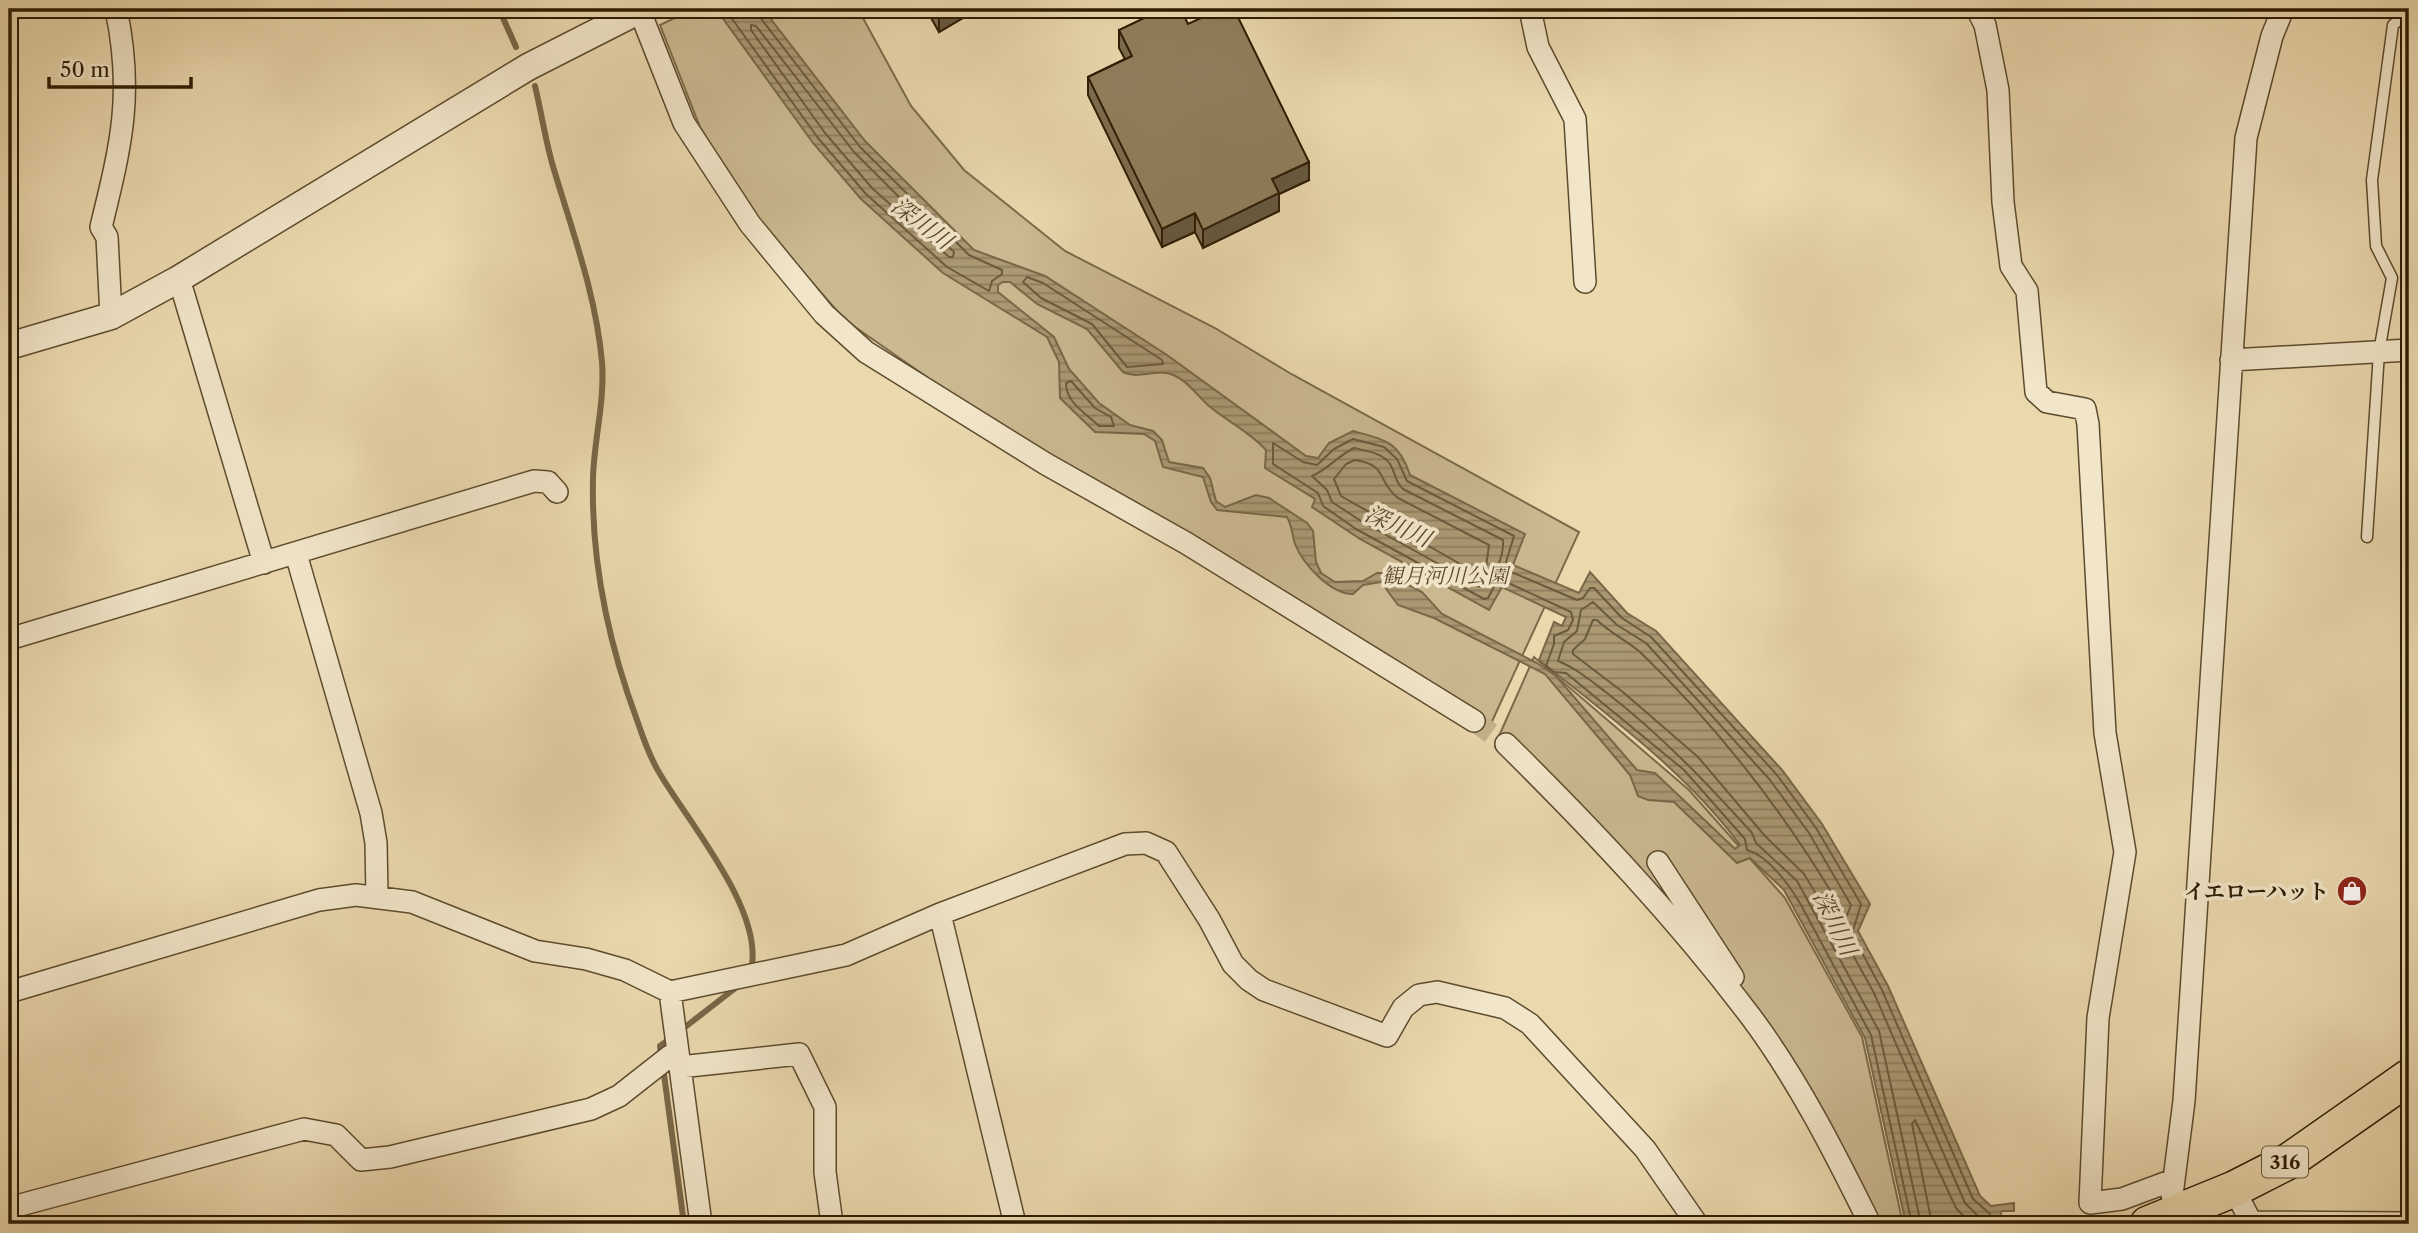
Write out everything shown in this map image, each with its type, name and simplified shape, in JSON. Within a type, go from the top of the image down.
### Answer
[{"type":"highway","name":"316","points":[[2159,1219],[2234,1189],[2288,1161],[2409,1077]]},
{"type":"street","points":[[111,316],[107,237],[101,227],[121,141],[126,102],[126,68],[116,9]]},
{"type":"street","points":[[9,345],[111,316],[177,280],[528,67],[640,9],[684,123],[750,224],[824,314],[866,352],[1046,464],[1185,543],[1474,721]]},
{"type":"street","points":[[1530,9],[1538,47],[1575,119],[1584,282]]},
{"type":"street","points":[[1977,9],[1985,24],[1998,90],[2003,202],[2011,266],[2027,291],[2036,392],[2047,402],[2085,409],[2088,424],[2105,733],[2125,852],[2098,1018],[2090,1203],[2122,1199],[2173,1180]]},
{"type":"street","points":[[2159,1219],[2173,1180],[2184,1101],[2218,606],[2246,138],[2272,36],[2283,9]]},
{"type":"street","points":[[177,280],[183,292],[264,563]]},
{"type":"street","points":[[2231,360],[2409,350]]},
{"type":"street","points":[[9,639],[534,481],[548,482],[557,492]]},
{"type":"street","points":[[296,554],[371,813],[376,843],[377,896]]},
{"type":"street","points":[[1506,744],[1646,888],[1739,1002],[1794,1083],[1870,1224]]},
{"type":"street","points":[[9,992],[319,900],[377,896],[412,902],[535,951],[586,959],[625,970],[670,992],[846,955],[940,914],[1125,844],[1146,843],[1166,852],[1209,919],[1233,964],[1264,990],[1387,1035],[1403,1008],[1419,995],[1437,992],[1505,1008],[1530,1024],[1645,1149],[1697,1224]]},
{"type":"street","points":[[1658,862],[1736,982],[1740,993],[1739,1002]]},
{"type":"street","points":[[940,914],[1014,1224]]},
{"type":"street","points":[[670,992],[701,1224]]},
{"type":"street","points":[[9,1208],[304,1129],[336,1135],[360,1160],[390,1157],[591,1109],[619,1096],[670,1056],[679,1063],[799,1054],[825,1107],[825,1172],[831,1224]]},
{"type":"street","points":[[2234,1189],[2251,1222],[2409,1223]]},
{"type":"lane","points":[[2367,537],[2379,352],[2392,278],[2376,246],[2372,180],[2393,25],[2409,11]]},
{"type":"green space","name":"観月河川公園","points":[[693,9],[858,9],[911,106],[964,170],[1065,251],[1215,328],[1293,375],[1579,532],[1489,728],[1360,644],[1013,437],[845,320],[755,217],[700,127],[660,25]]},
{"type":"green space","points":[[1534,657],[1689,790],[1785,898],[1862,1037],[1903,1224],[1878,1224],[1811,1099],[1512,745],[1499,736]]},
{"type":"water","name":"深川川","points":[[716,9],[763,9],[865,141],[974,250],[1045,276],[1167,355],[1306,456],[1318,458],[1329,443],[1353,431],[1389,444],[1401,455],[1410,475],[1525,534],[1513,565],[1579,593],[1590,572],[1627,613],[1656,631],[1782,770],[1822,824],[1870,904],[1858,931],[1888,986],[1980,1196],[1991,1206],[2014,1203],[2014,1211],[2002,1211],[1997,1224],[1906,1224],[1865,1038],[1784,890],[1750,858],[1737,863],[1674,802],[1648,800],[1638,796],[1630,775],[1545,674],[1434,618],[1398,605],[1381,582],[1363,585],[1353,594],[1335,589],[1318,576],[1304,560],[1295,544],[1287,517],[1217,510],[1211,502],[1203,477],[1163,467],[1155,441],[1144,434],[1095,432],[1060,398],[1059,362],[1047,337],[943,273],[861,199],[813,143]],"holes":[[[1010,282],[1037,304],[1087,329],[1123,372],[1134,375],[1166,373],[1185,382],[1209,406],[1253,437],[1266,450],[1265,468],[1315,499],[1312,507],[1360,539],[1489,610],[1502,587],[1566,617],[1562,626],[1554,622],[1539,660],[1620,724],[1671,769],[1719,818],[1740,845],[1735,849],[1655,773],[1637,770],[1556,676],[1537,663],[1442,614],[1422,592],[1387,573],[1377,573],[1363,581],[1335,582],[1321,573],[1316,562],[1313,531],[1307,523],[1269,498],[1256,495],[1225,507],[1216,501],[1210,478],[1203,468],[1169,462],[1162,440],[1153,431],[1130,425],[1099,403],[1069,369],[1054,337],[998,292],[998,285]]]},
{"type":"building","points":[[1163,9],[1181,9],[1188,24],[1221,9],[1234,9],[1309,162],[1272,179],[1279,193],[1203,230],[1195,213],[1162,229],[1088,77],[1132,56],[1119,30]]},
{"type":"waterway","points":[[499,9],[516,47]]},
{"type":"waterway","points":[[535,86],[549,152],[583,266],[599,338],[603,377],[594,463],[593,509],[598,571],[610,631],[627,691],[653,761],[736,895],[747,922],[752,947],[751,970]]},
{"type":"waterway","points":[[680,1031],[738,986]]},
{"type":"waterway","points":[[661,1056],[660,1046],[671,1038]]},
{"type":"waterway","points":[[663,1067],[684,1224]]},
{"type":"tunnel","points":[[1474,721],[1506,744]]},
{"type":"place","name":"イエローハット","points":[[2352,891]]}]
